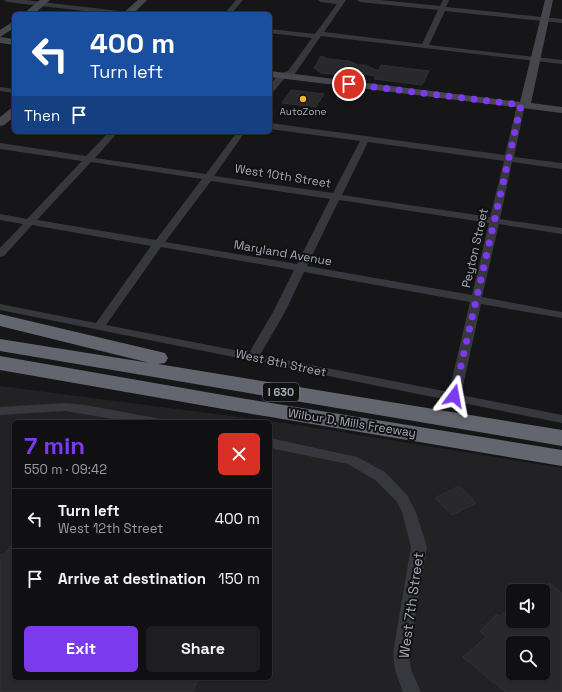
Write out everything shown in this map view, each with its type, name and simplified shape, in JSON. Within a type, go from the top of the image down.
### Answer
[{"type":"highway","points":[[0,320],[48,333],[356,404]]},
{"type":"highway","name":"Wilbur D. Mills Freeway","points":[[0,345],[562,438]]},
{"type":"highway","name":"Wilbur D. Mills Freeway","points":[[0,363],[246,406],[562,458]]},
{"type":"highway","points":[[0,374],[246,406]]},
{"type":"main road","points":[[129,12],[143,0]]},
{"type":"main road","name":"Peyton Street","points":[[523,105],[550,0]]},
{"type":"main road","points":[[31,12],[44,2]]},
{"type":"main road","points":[[0,34],[12,25]]},
{"type":"main road","points":[[0,40],[12,42]]},
{"type":"main road","points":[[272,74],[562,110]]},
{"type":"main road","points":[[0,123],[12,113]]},
{"type":"street","points":[[7,0],[44,2],[113,12]]},
{"type":"street","points":[[229,12],[240,0]]},
{"type":"street","points":[[321,0],[342,1]]},
{"type":"street","points":[[360,0],[562,21]]},
{"type":"street","points":[[425,46],[446,0]]},
{"type":"street","points":[[272,87],[277,80],[291,73],[342,1]]},
{"type":"street","points":[[272,31],[425,46],[562,62]]},
{"type":"street","points":[[0,89],[12,91]]},
{"type":"street","name":"Peyton Street","points":[[454,396],[509,158],[523,105]]},
{"type":"street","points":[[272,126],[562,166]]},
{"type":"street","points":[[0,254],[112,134]]},
{"type":"street","points":[[99,327],[239,134]]},
{"type":"street","points":[[254,357],[279,312],[365,139]]},
{"type":"street","name":"West 10th Street","points":[[0,146],[562,231]]},
{"type":"street","name":"Maryland Avenue","points":[[0,217],[301,268],[562,315]]},
{"type":"street","name":"West 8th Street","points":[[0,307],[454,396],[562,419]]},
{"type":"street","points":[[0,411],[65,407],[92,410],[145,420]]},
{"type":"street","name":"West 7th Street","points":[[272,443],[352,460],[380,476],[402,499],[409,512],[419,547],[401,653],[403,670],[412,692]]},
{"type":"shaded area","points":[[0,386],[261,420],[12,420],[12,680],[272,680],[272,421],[562,468],[562,692],[0,692]]},
{"type":"building","points":[[321,56],[328,59],[349,61],[358,65],[365,65],[378,71],[381,65],[429,71],[422,85],[374,79],[375,76],[350,72],[340,75],[321,73],[314,68]]},
{"type":"building","name":"AutoZone","points":[[291,90],[324,94],[316,107],[282,103]]},
{"type":"building","points":[[459,486],[476,503],[452,515],[435,498]]},
{"type":"building","points":[[12,544],[12,680],[197,680],[193,692],[0,692],[0,555],[5,554]]},
{"type":"building","points":[[549,583],[562,593],[562,692],[505,692],[463,657],[486,637],[480,631],[497,614],[500,616],[506,611],[506,628],[550,628],[550,584],[548,584]]},
{"type":"place","name":"AutoZone","points":[[303,99]]},
{"type":"route","points":[[349,84],[521,105],[454,396]]}]
